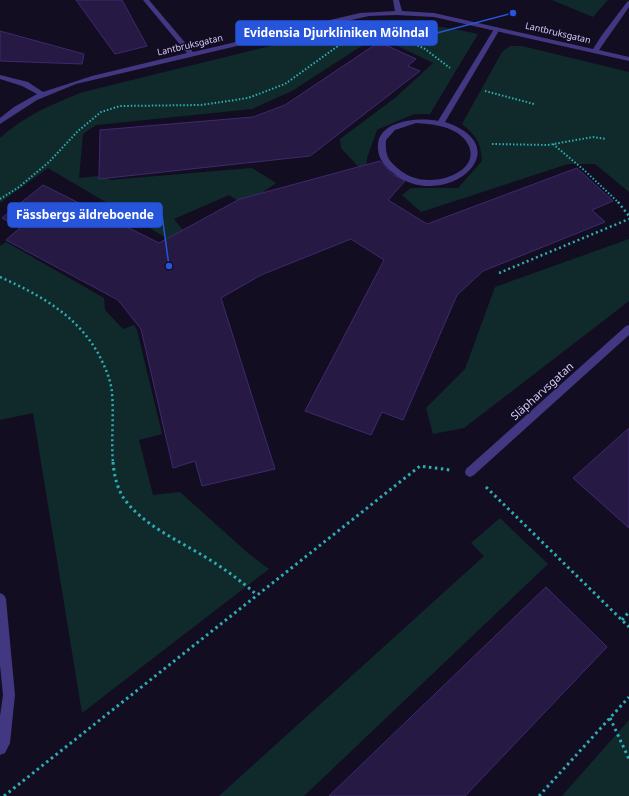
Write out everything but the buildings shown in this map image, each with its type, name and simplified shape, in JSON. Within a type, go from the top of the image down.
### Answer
[{"type":"street","points":[[146,0],[191,54]]},
{"type":"street","points":[[396,0],[399,12]]},
{"type":"street","points":[[595,51],[604,36],[629,3]]},
{"type":"street","name":"Lantbruksgatan","points":[[0,122],[25,103],[42,94],[78,82],[191,54],[360,16],[399,12],[434,15],[629,59]]},
{"type":"street","points":[[442,123],[497,29]]},
{"type":"street","points":[[0,77],[25,84],[42,94]]},
{"type":"street","points":[[415,121],[433,121],[442,123],[464,134],[472,145],[474,151],[472,163],[463,173],[449,180],[440,182],[421,182],[403,177],[389,168],[384,162],[381,156],[381,144],[383,138],[392,129],[415,121]]},
{"type":"street","name":"Släpharvsgatan","points":[[470,472],[629,329]]},
{"type":"street","points":[[0,599],[9,695],[0,748]]},
{"type":"path","points":[[386,32],[425,49],[453,70],[469,75]]},
{"type":"path","points":[[0,199],[18,187],[49,162],[78,131],[101,112],[120,106],[202,105],[248,98],[285,84],[350,37]]},
{"type":"path","points":[[464,85],[534,104]]},
{"type":"path","points":[[485,144],[553,144],[593,137],[606,139]]},
{"type":"path","points":[[498,273],[629,217],[616,200],[553,144]]},
{"type":"path","points":[[0,277],[46,299],[82,328],[94,344],[108,374],[112,393],[112,461],[116,482],[123,497],[135,512],[204,558],[242,581],[256,595]]},
{"type":"path","points":[[4,796],[420,466],[470,472],[629,627]]},
{"type":"path","points":[[622,620],[629,612]]},
{"type":"path","points":[[539,796],[629,697]]},
{"type":"path","points":[[610,718],[629,759]]},
{"type":"green space","points":[[552,0],[608,0],[593,17]]},
{"type":"green space","points":[[379,23],[429,26],[478,34],[430,114],[414,114],[377,130],[367,158],[366,175],[341,148],[340,139],[395,98],[433,63],[377,36],[292,91],[252,109],[96,125],[83,134],[79,178],[108,175],[109,180],[252,168],[276,183],[244,205],[229,195],[174,219],[190,239],[180,246],[48,168],[0,203],[0,138],[19,123],[49,106],[83,92],[315,35]]},
{"type":"green space","points":[[510,46],[522,46],[629,72],[629,192],[595,164],[568,164],[421,212],[402,195],[411,188],[458,188],[482,161],[477,140],[462,124],[502,52]]},
{"type":"green space","points":[[629,239],[629,301],[464,428],[433,434],[426,408],[465,369],[495,287]]},
{"type":"green space","points":[[6,242],[104,298],[105,310],[123,329],[134,325],[137,330],[162,434],[139,440],[153,495],[180,492],[249,554],[269,569],[82,713],[33,413],[0,420],[0,246]]},
{"type":"green space","points":[[500,518],[548,564],[304,796],[219,796],[484,556],[471,543]]},
{"type":"green space","points":[[629,720],[629,796],[562,796]]},
{"type":"place","name":"Evidensia Djurkliniken Mölndal","points":[[513,13]]},
{"type":"place","name":"Fässbergs äldreboende","points":[[169,266]]}]
